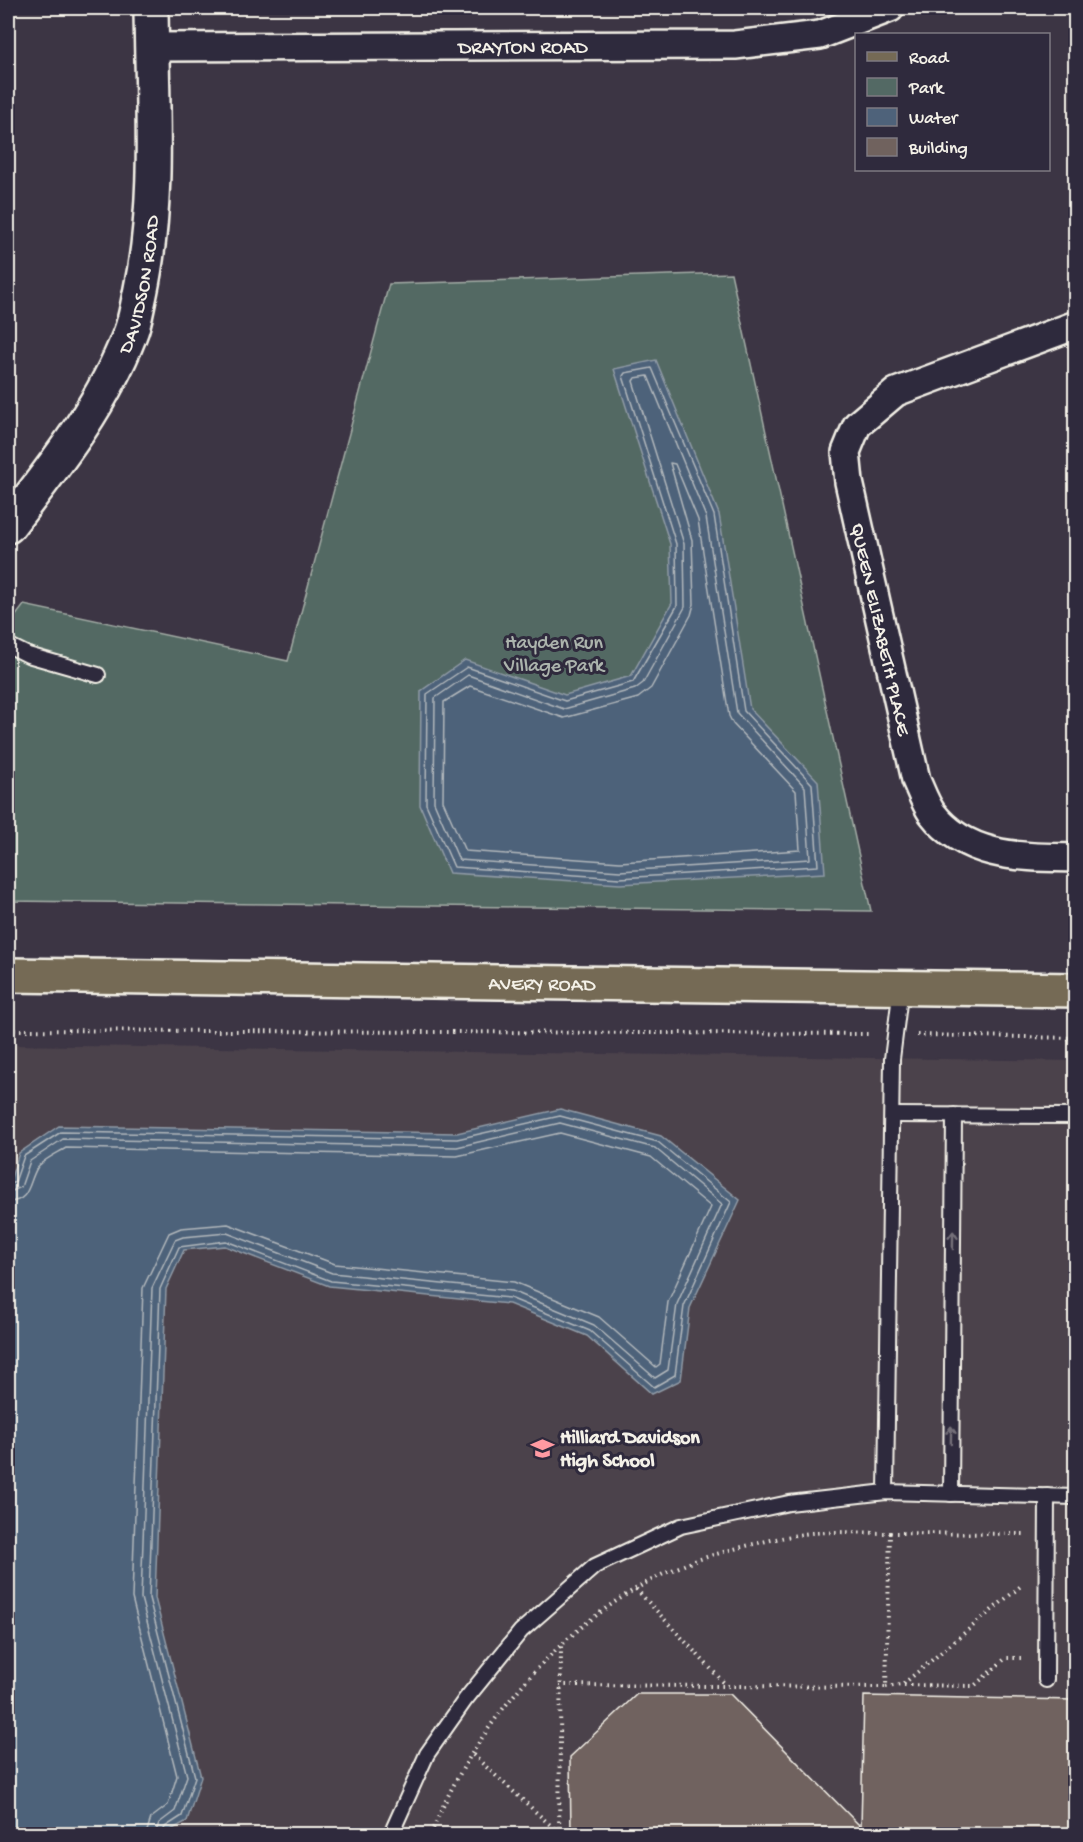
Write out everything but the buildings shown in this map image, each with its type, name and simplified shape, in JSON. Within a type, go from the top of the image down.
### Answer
[{"type":"main road","name":"AVERY ROAD","points":[[8,975],[1076,990]]},
{"type":"street","name":"DAVIDSON ROAD","points":[[8,526],[89,418],[113,373],[131,332],[150,242],[153,148],[151,8]]},
{"type":"street","name":"DRAYTON ROAD","points":[[151,46],[735,45],[820,35],[890,8]]},
{"type":"street","name":"QUEEN ELIZABETH PLACE","points":[[1075,328],[896,392],[857,425],[846,452],[849,482],[916,780],[932,812],[945,827],[962,840],[995,854],[1076,858]]},
{"type":"lane","points":[[8,645],[28,655],[98,675]]},
{"type":"lane","points":[[886,1492],[892,1059],[901,987]]},
{"type":"lane","points":[[892,1115],[1076,1116]]},
{"type":"lane","points":[[951,1494],[954,1115]]},
{"type":"lane","points":[[391,1834],[427,1754],[465,1700],[521,1631],[587,1570],[681,1526],[789,1503],[886,1492],[1076,1497]]},
{"type":"lane","points":[[1046,1680],[1047,1496]]},
{"type":"path","points":[[8,1030],[896,1034],[1076,1038]]},
{"type":"path","points":[[431,1834],[473,1755],[506,1706],[561,1645],[636,1589],[684,1565],[739,1549],[811,1533],[1046,1534]]},
{"type":"path","points":[[886,1687],[890,1533]]},
{"type":"path","points":[[902,1685],[1047,1564]]},
{"type":"path","points":[[636,1589],[726,1686]]},
{"type":"path","points":[[559,1834],[561,1645]]},
{"type":"path","points":[[560,1684],[974,1686]]},
{"type":"path","points":[[473,1755],[559,1834]]},
{"type":"shaded area","name":"Hilliard Davidson High School","points":[[8,1045],[1075,1061],[1075,1834],[8,1834]]},
{"type":"green space","name":"Hayden Run Village Park","points":[[731,273],[871,911],[8,901],[8,626],[24,605],[288,661],[389,284]]},
{"type":"water","points":[[656,360],[719,514],[750,709],[818,781],[825,873],[620,884],[449,873],[420,805],[421,691],[465,660],[565,695],[631,676],[672,603],[670,544],[614,369]]},
{"type":"water","points":[[560,1109],[661,1136],[740,1200],[690,1308],[681,1380],[652,1394],[587,1336],[509,1304],[329,1286],[225,1246],[184,1250],[166,1289],[155,1598],[201,1777],[187,1821],[164,1834],[14,1834],[8,1828],[8,1187],[19,1153],[59,1126],[457,1133]]},
{"type":"place","name":"Hilliard Davidson High School","points":[[542,1448]]}]
